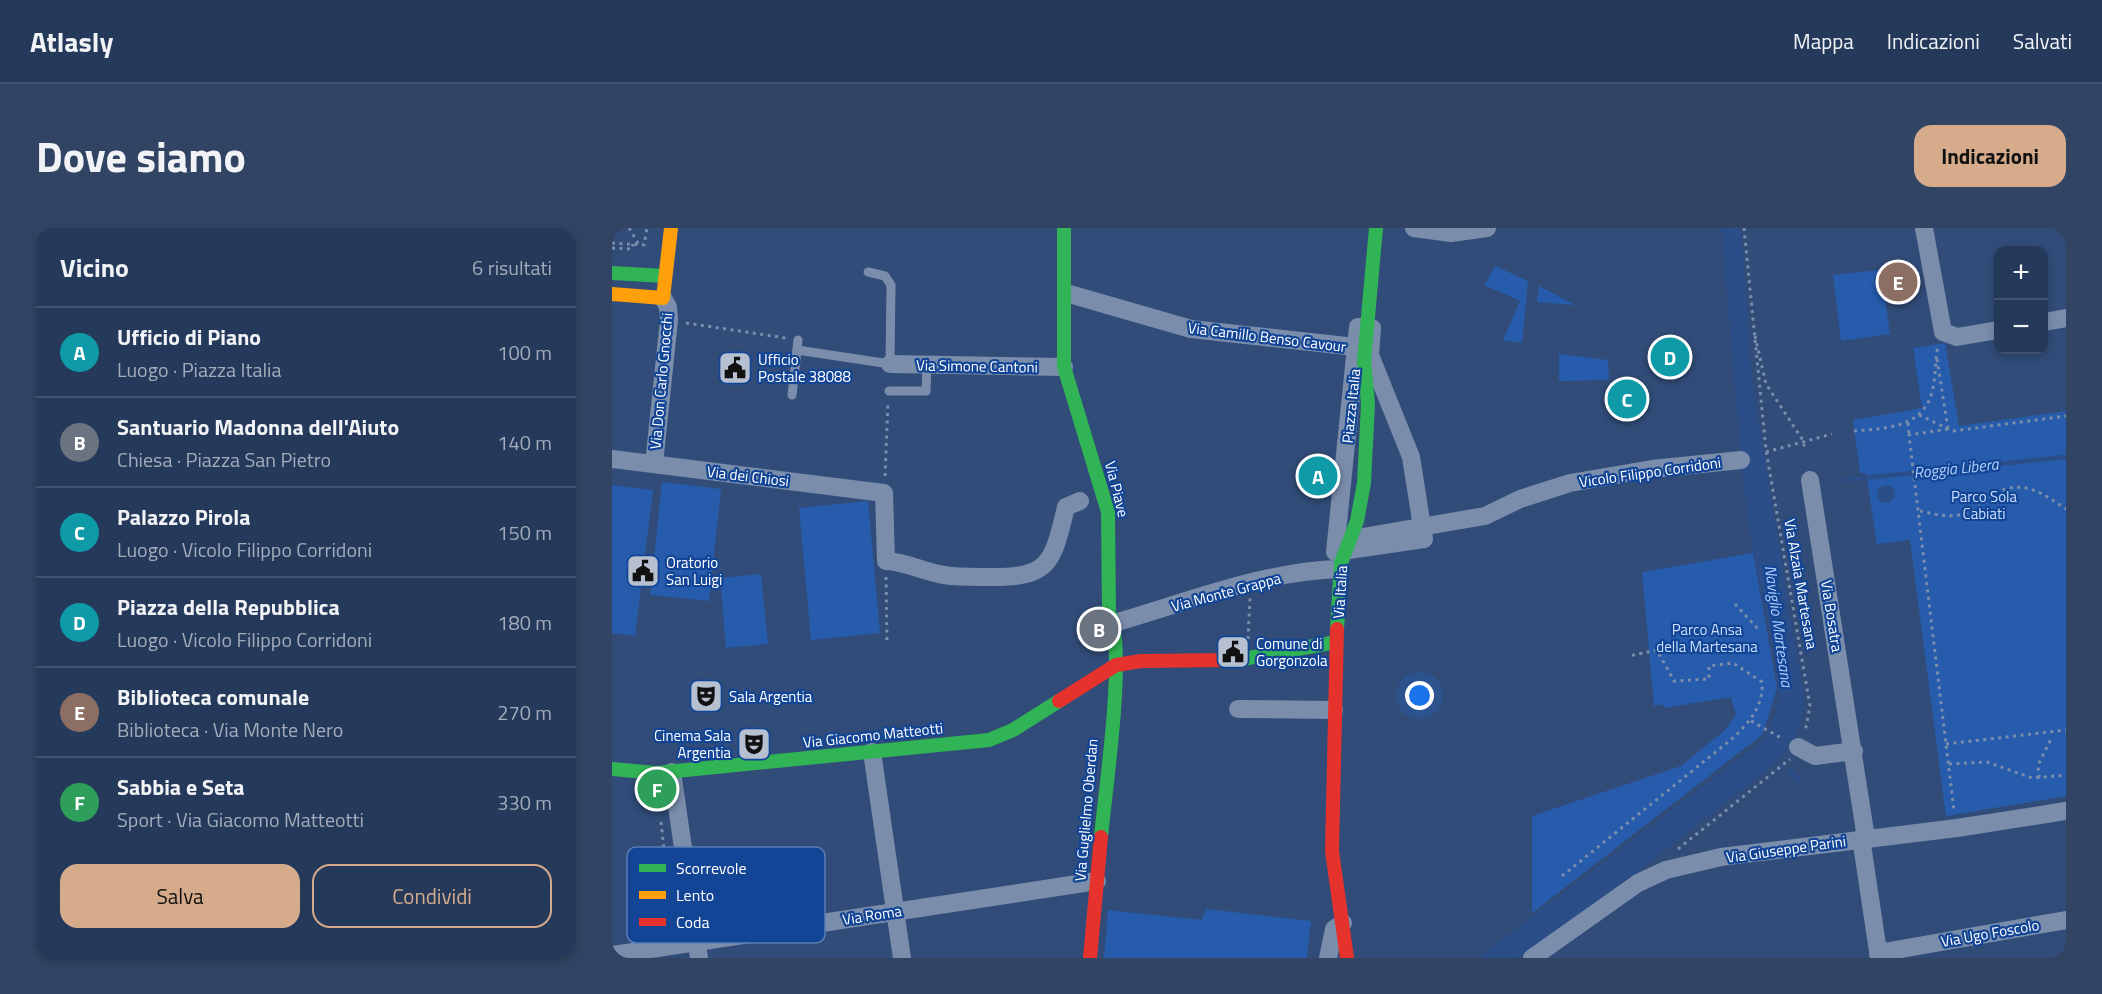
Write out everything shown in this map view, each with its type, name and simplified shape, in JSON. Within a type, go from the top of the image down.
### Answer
[{"type":"street","name":"Via Don Carlo Gnocchi","points":[[654,464],[669,320],[668,307],[663,298],[671,228]]},
{"type":"street","points":[[1368,328],[1376,228]]},
{"type":"street","points":[[1414,228],[1451,233],[1485,229]]},
{"type":"street","points":[[1924,228],[1941,325],[1946,334],[1957,337],[1994,331]]},
{"type":"street","name":"Via Piave","points":[[1064,234],[1066,293],[1064,367],[1093,498],[1109,522],[1109,613],[1114,623],[1116,665]]},
{"type":"street","points":[[612,273],[665,276]]},
{"type":"street","name":"Via Camillo Benso Cavour","points":[[1066,293],[1191,329],[1361,347]]},
{"type":"street","points":[[612,294],[663,298]]},
{"type":"street","points":[[2048,321],[2066,318]]},
{"type":"street","name":"Piazza Italia","points":[[1348,545],[1335,552],[1361,347],[1359,327],[1372,328],[1370,355],[1375,373],[1411,457],[1421,525]]},
{"type":"street","name":"Via Simone Cantoni","points":[[890,364],[1064,367]]},
{"type":"street","name":"Via dei Chiosi","points":[[612,459],[884,493]]},
{"type":"street","name":"Vicolo Filippo Corridoni","points":[[1348,545],[1421,525],[1490,515],[1520,499],[1570,483],[1652,469],[1741,460]]},
{"type":"street","name":"Via Bosatra","points":[[1810,480],[1854,751],[1879,955]]},
{"type":"street","points":[[884,493],[886,561],[907,562],[922,570],[943,575],[1019,578],[1037,572],[1051,556],[1061,531],[1066,507],[1093,498]]},
{"type":"street","name":"Via Italia","points":[[1347,958],[1332,851],[1336,642],[1340,569],[1348,545]]},
{"type":"street","name":"Via Monte Grappa","points":[[1114,623],[1249,584],[1313,570],[1340,569]]},
{"type":"street","points":[[1116,665],[1141,661],[1239,659],[1336,642]]},
{"type":"street","name":"Via Giacomo Matteotti","points":[[612,770],[643,773],[672,772],[985,740],[1004,735],[1116,665]]},
{"type":"street","name":"Via Guglielmo Oberdan","points":[[1089,958],[1116,665]]},
{"type":"street","points":[[1238,709],[1334,710]]},
{"type":"street","points":[[1798,747],[1815,756],[1854,751]]},
{"type":"street","points":[[872,752],[902,958]]},
{"type":"street","points":[[672,772],[683,847]]},
{"type":"street","name":"Via Giuseppe Parini","points":[[1532,958],[1633,887],[1659,872],[1721,857],[1957,828],[2066,811]]},
{"type":"street","name":"Via Roma","points":[[825,926],[896,912],[1097,881]]},
{"type":"street","name":"Via Ugo Foscolo","points":[[1879,955],[2066,920]]},
{"type":"street","points":[[1328,958],[1334,929],[1343,923]]},
{"type":"street","name":"Via Roma","points":[[612,955],[698,950],[734,943]]},
{"type":"lane","points":[[792,395],[798,345],[890,364],[891,285],[885,276],[868,272]]},
{"type":"lane","points":[[889,391],[926,392],[927,365]]},
{"type":"path","points":[[629,228],[639,244]]},
{"type":"path","points":[[612,243],[644,245],[647,228]]},
{"type":"path","name":"Via Alzaia Martesana","points":[[1675,852],[1789,760],[1807,728],[1810,706],[1766,452],[1744,228]]},
{"type":"path","points":[[612,248],[632,249],[633,244]]},
{"type":"path","points":[[1753,325],[1766,384],[1804,442],[1804,448]]},
{"type":"path","points":[[1946,334],[1937,347],[1937,354],[1948,429]]},
{"type":"path","points":[[1854,431],[1908,423],[1919,415],[1930,401],[1937,354]]},
{"type":"path","points":[[884,493],[889,391]]},
{"type":"path","points":[[1919,415],[1953,431],[2066,416]]},
{"type":"path","points":[[1908,423],[1957,828]]},
{"type":"path","points":[[1909,435],[1948,429]]},
{"type":"path","points":[[1766,452],[1832,434]]},
{"type":"path","points":[[1920,511],[1945,516],[1968,513],[1997,493],[2022,487],[2050,496],[2066,508]]},
{"type":"path","points":[[886,561],[887,641]]},
{"type":"path","points":[[1239,659],[1249,584]]},
{"type":"path","points":[[1735,604],[1758,629]]},
{"type":"path","points":[[1562,876],[1733,738],[1751,721],[1763,690],[1762,682],[1733,663],[1709,666],[1709,679],[1674,681],[1657,650],[1629,656]]},
{"type":"path","points":[[1751,721],[1798,747]]},
{"type":"path","points":[[1946,744],[2066,730]]},
{"type":"path","points":[[2039,778],[2037,765],[2052,737]]},
{"type":"path","points":[[1949,764],[1987,762],[2022,775],[2039,778],[2066,775]]},
{"type":"path","points":[[660,820],[663,847]]},
{"type":"green space","points":[[1495,266],[1528,281],[1522,343],[1503,340],[1520,301],[1484,285]]},
{"type":"green space","points":[[1881,270],[1890,334],[1841,341],[1833,275]]},
{"type":"green space","points":[[1539,286],[1575,305],[1537,302]]},
{"type":"green space","name":"Parco Sola Cabiati","points":[[1945,343],[1959,426],[2066,411],[2066,796],[1946,816],[1910,540],[1877,544],[1866,473],[1860,473],[1853,420],[1922,408],[1913,348]]},
{"type":"green space","points":[[1559,354],[1608,360],[1609,380],[1559,381]]},
{"type":"green space","points":[[662,482],[721,489],[709,601],[650,595]]},
{"type":"green space","points":[[612,485],[653,490],[635,636],[612,633]]},
{"type":"green space","points":[[868,501],[880,633],[811,640],[799,508]]},
{"type":"green space","name":"Parco Ansa della Martesana","points":[[1753,553],[1777,688],[1763,734],[1532,913],[1532,816],[1681,766],[1725,730],[1736,715],[1731,697],[1664,708],[1663,704],[1654,706],[1642,572]]},
{"type":"green space","points":[[761,574],[768,644],[726,648],[720,578]]},
{"type":"green space","points":[[1206,909],[1311,921],[1307,958],[1104,958],[1108,910],[1202,920]]},
{"type":"water","name":"Naviglio Martesana","points":[[1721,228],[1741,228],[1752,380],[1804,697],[1800,724],[1793,741],[1776,763],[1556,936],[1516,958],[1478,958],[1758,744],[1765,737],[1774,719],[1779,688],[1778,668],[1753,553],[1743,482]]},
{"type":"water","points":[[1886,485],[1892,488],[1895,494],[1892,500],[1886,503],[1880,500],[1877,494],[1880,488]]},
{"type":"waterway","name":"Roggia Libera","points":[[1845,480],[2066,457]]},
{"type":"waterway","points":[[1790,770],[1799,781]]},
{"type":"traffic: fast","points":[[1064,228],[1064,367],[1108,512],[1109,613],[1114,631],[1116,657],[1113,721],[1101,837]]},
{"type":"traffic: fast","points":[[1337,629],[1341,563],[1357,521],[1364,483],[1368,404],[1364,361],[1376,228]]},
{"type":"traffic: fast","points":[[612,273],[665,276]]},
{"type":"traffic: fast","points":[[1238,660],[1336,642]]},
{"type":"traffic: fast","points":[[612,769],[656,773],[989,740],[1013,730],[1059,701]]},
{"type":"traffic: slow","points":[[612,294],[663,298],[671,228]]},
{"type":"traffic: jam","points":[[1337,629],[1332,851],[1347,958]]},
{"type":"traffic: jam","points":[[1059,701],[1116,665],[1141,661],[1231,660]]},
{"type":"traffic: jam","points":[[1090,958],[1101,837]]},
{"type":"place","name":"Biblioteca comunale","points":[[1898,282]]},
{"type":"place","name":"Piazza della Repubblica","points":[[1670,357]]},
{"type":"place","name":"Ufficio Postale 38088","points":[[735,368]]},
{"type":"place","name":"Palazzo Pirola","points":[[1627,399]]},
{"type":"place","name":"Ufficio di Piano","points":[[1318,476]]},
{"type":"place","name":"Oratorio San Luigi","points":[[643,571]]},
{"type":"place","name":"Santuario Madonna dell'Aiuto","points":[[1099,629]]},
{"type":"place","name":"Comune di Gorgonzola","points":[[1233,652]]},
{"type":"place","name":"Sala Argentia","points":[[706,696]]},
{"type":"place","name":"Cinema Sala Argentia","points":[[754,744]]},
{"type":"place","name":"Sabbia e Seta","points":[[657,789]]}]
